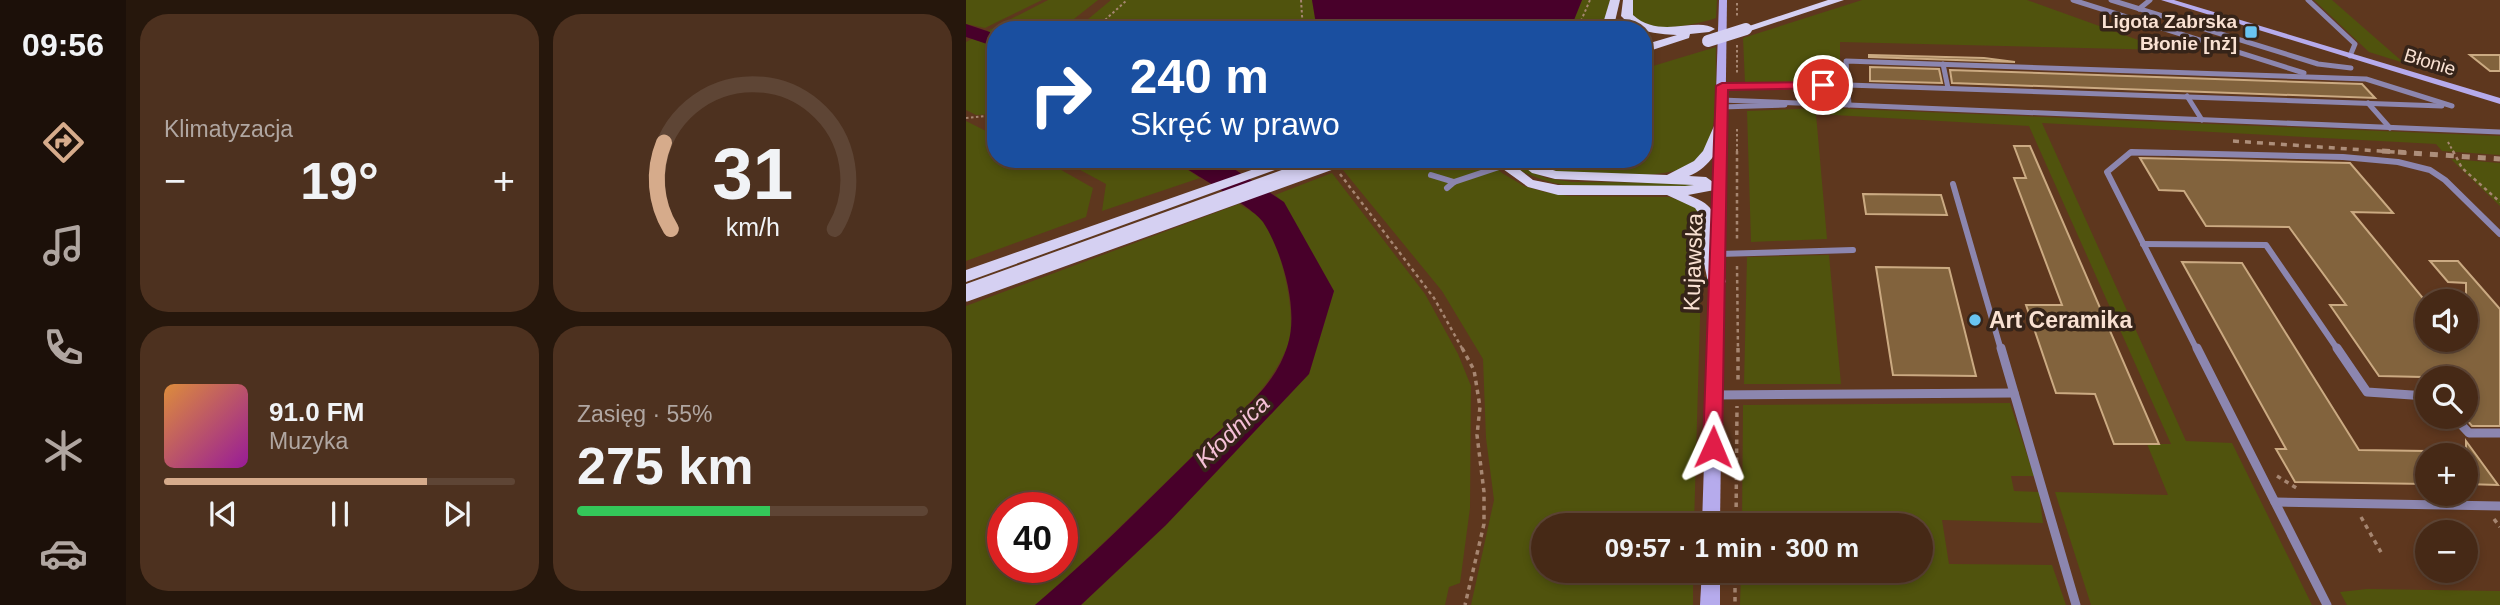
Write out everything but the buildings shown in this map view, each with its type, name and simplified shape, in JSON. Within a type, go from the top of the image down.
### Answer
[{"type":"main road","points":[[1609,21],[1615,0]]},
{"type":"main road","points":[[1628,0],[1627,16],[1634,21]]},
{"type":"main road","points":[[1740,28],[1806,0]]},
{"type":"main road","points":[[1652,47],[1740,28],[1839,0]]},
{"type":"main road","points":[[1652,28],[1708,35]]},
{"type":"main road","points":[[1652,57],[1708,35]]},
{"type":"main road","points":[[1641,186],[1680,174],[1705,162],[1721,126]]},
{"type":"main road","points":[[966,276],[1272,168]]},
{"type":"main road","points":[[966,293],[1325,168]]},
{"type":"main road","points":[[1506,168],[1516,176],[1542,188],[1641,186],[1676,195],[1700,205],[1707,214],[1708,245],[1717,282]]},
{"type":"main road","points":[[1534,168],[1555,175],[1641,186],[1703,190],[1720,185]]},
{"type":"street","name":"Kujawska","points":[[1711,513],[1723,0]]},
{"type":"street","name":"Błonie","points":[[2165,0],[2500,101]]},
{"type":"street","points":[[1710,605],[1711,583]]},
{"type":"lane","points":[[2073,0],[2314,77]]},
{"type":"lane","points":[[2111,0],[2318,64],[2351,68]]},
{"type":"lane","points":[[2139,9],[2150,0]]},
{"type":"lane","points":[[2308,0],[2355,44],[2355,57],[2351,68],[2355,78]]},
{"type":"lane","points":[[1722,86],[1848,85],[2452,106],[2355,78],[1846,61],[1848,85],[1849,105]]},
{"type":"lane","points":[[1943,64],[1948,88]]},
{"type":"lane","points":[[2187,96],[2202,120]]},
{"type":"lane","points":[[2368,103],[2390,128]]},
{"type":"lane","points":[[1721,104],[1737,107],[1800,104]]},
{"type":"lane","points":[[1721,104],[1849,105],[2500,132]]},
{"type":"lane","points":[[2327,605],[2107,172],[2131,152],[2343,157],[2398,162],[2430,170],[2445,180],[2500,234]]},
{"type":"lane","points":[[1447,188],[1486,168]]},
{"type":"lane","points":[[1431,175],[1454,182]]},
{"type":"lane","points":[[1953,184],[2076,605]]},
{"type":"lane","points":[[2143,244],[2266,245],[2367,392],[2415,396]]},
{"type":"lane","points":[[1719,254],[1853,250]]},
{"type":"lane","points":[[1714,395],[2014,393]]},
{"type":"lane","points":[[2465,429],[2469,433],[2500,433]]},
{"type":"lane","points":[[2275,502],[2500,506]]},
{"type":"path","points":[[1104,21],[1127,0]]},
{"type":"path","points":[[1301,0],[1302,21]]},
{"type":"path","points":[[1581,21],[1590,0]]},
{"type":"path","points":[[1737,0],[1740,28],[1737,86]]},
{"type":"path","points":[[1736,513],[1737,107]]},
{"type":"path","points":[[966,118],[987,116]]},
{"type":"path","points":[[2441,130],[2462,168],[2500,202]]},
{"type":"path","points":[[1340,168],[1434,299],[1474,370],[1480,407],[1476,435],[1484,492],[1484,524],[1465,605]]},
{"type":"path","points":[[2273,472],[2286,483],[2307,492]]},
{"type":"path","points":[[2358,513],[2382,554]]},
{"type":"path","points":[[2492,516],[2500,527]]},
{"type":"path","points":[[1735,583],[1735,605]]},
{"type":"shaded area","points":[[966,0],[1042,0],[999,21],[987,21],[985,28],[966,24]]},
{"type":"shaded area","points":[[1048,0],[1098,0],[1071,21],[1007,21]]},
{"type":"shaded area","points":[[1111,0],[1312,0],[1316,21],[1086,21]]},
{"type":"shaded area","points":[[1582,0],[1610,0],[1604,21],[1574,21]]},
{"type":"shaded area","points":[[1632,0],[1717,0],[1716,18],[1693,24],[1652,26],[1652,21],[1637,21],[1632,13]]},
{"type":"shaded area","points":[[1862,0],[2027,0],[2166,50],[1840,42],[1840,83],[1745,83],[1743,38]]},
{"type":"shaded area","points":[[2314,0],[2332,0],[2404,63],[2369,52]]},
{"type":"shaded area","points":[[987,31],[987,114],[976,115],[966,110],[966,42]]},
{"type":"shaded area","points":[[1716,47],[1714,120],[1707,148],[1701,158],[1690,166],[1675,171],[1634,176],[1574,174],[1548,168],[1652,168],[1652,66]]},
{"type":"shaded area","points":[[1828,108],[2500,136],[2500,155],[2442,151],[2436,144],[2042,123],[2186,441],[2232,443],[2312,605],[2091,605],[2055,492],[2168,495],[2147,444],[2171,444],[2029,126],[1816,114],[1827,239],[1751,242],[1747,111]]},
{"type":"shaded area","points":[[966,121],[987,132],[987,168],[1058,168],[1093,188],[1086,217],[966,261]]},
{"type":"shaded area","points":[[2451,159],[2500,163],[2500,206],[2458,166]]},
{"type":"shaded area","points":[[1077,168],[1185,168],[1200,178],[1102,211],[1106,184]]},
{"type":"shaded area","points":[[1497,168],[1524,186],[1545,192],[1568,196],[1670,197],[1697,207],[1703,215],[1694,513],[1531,513],[1531,583],[1693,583],[1693,605],[1471,605],[1494,500],[1486,438],[1483,359],[1442,291],[1343,170]]},
{"type":"shaded area","points":[[1518,168],[1525,168],[1546,178],[1572,182],[1696,183],[1702,188],[1598,189],[1546,181]]},
{"type":"shaded area","points":[[1332,173],[1425,294],[1458,354],[1471,386],[1470,508],[1460,583],[1449,587],[1445,605],[1081,605],[1166,525],[1309,374],[1334,291],[1284,203],[1275,195]]},
{"type":"shaded area","points":[[1239,204],[1254,213],[1268,230],[1281,262],[1291,318],[1287,347],[1270,379],[1248,404],[1078,565],[1078,492],[987,492],[987,583],[1059,583],[1035,605],[966,605],[966,306]]},
{"type":"shaded area","points":[[1829,255],[1841,384],[1744,384],[1747,257]]},
{"type":"shaded area","points":[[2010,403],[2034,476],[2011,476],[2014,491],[2039,492],[2043,523],[1942,520],[1949,564],[2052,565],[2066,605],[1740,605],[1741,583],[1933,583],[1933,513],[1742,513],[1743,405]]},
{"type":"shaded area","points":[[2367,589],[2500,591],[2500,605],[2347,605],[2340,592]]},
{"type":"water","points":[[1312,0],[1582,0],[1574,21],[1316,21]]},
{"type":"water","name":"Kłodnica","points":[[1185,168],[1233,168],[1284,202],[1334,291],[1309,374],[1166,525],[1081,605],[1035,605],[1060,583],[1078,583],[1078,567],[1250,403],[1273,376],[1288,344],[1291,330],[1290,298],[1276,248],[1257,215]]},
{"type":"waterway","points":[[966,30],[987,38]]},
{"type":"railway","points":[[2233,141],[2408,153]]},
{"type":"railway","points":[[2382,151],[2500,159]]},
{"type":"place","name":"Ligota Zabrska Błonie [nż]","points":[[2251,32]]},
{"type":"place","name":"Art Ceramika","points":[[1975,320]]},
{"type":"route","points":[[1713,447],[1722,86],[1823,85]]}]
